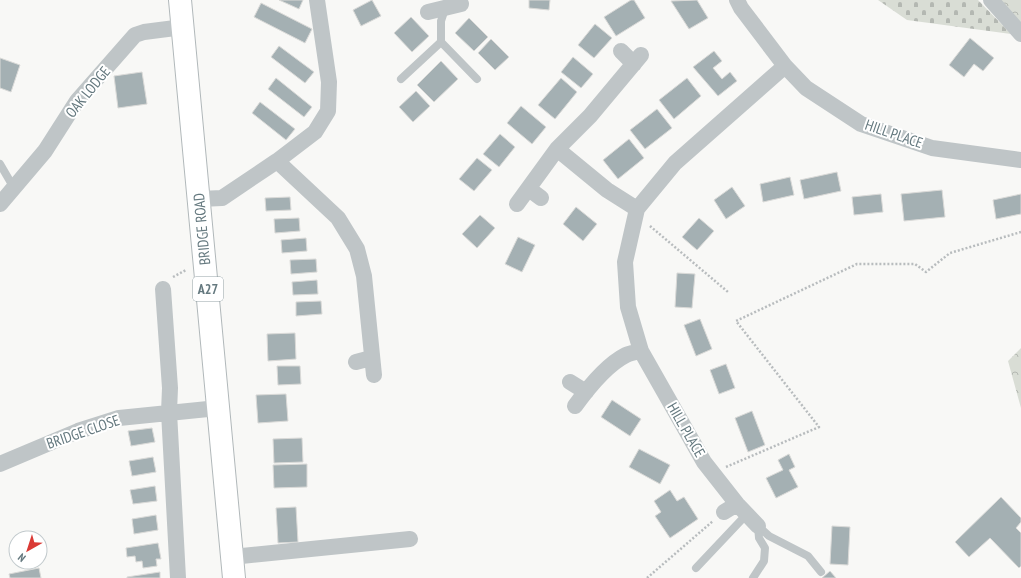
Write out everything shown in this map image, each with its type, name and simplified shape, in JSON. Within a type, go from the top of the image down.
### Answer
[{"type":"main road","name":"BRIDGE ROAD","points":[[180,0],[200,199],[234,578]]},
{"type":"street","points":[[200,199],[222,198],[277,161],[315,132],[328,111],[335,79],[317,0]]},
{"type":"street","name":"HILL PLACE","points":[[737,0],[740,8],[785,66],[806,88],[861,124],[932,148],[1021,160]]},
{"type":"street","points":[[991,0],[1021,34]]},
{"type":"street","points":[[428,12],[444,4],[461,4]]},
{"type":"street","name":"OAK LODGE","points":[[0,204],[45,150],[77,101],[135,35],[144,32],[182,27]]},
{"type":"street","points":[[517,204],[535,194],[557,149],[590,116],[638,60],[621,51]]},
{"type":"street","name":"HILL PLACE","points":[[758,526],[736,510],[683,426],[641,351],[628,307],[625,262],[636,212],[675,163],[785,66]]},
{"type":"street","points":[[557,149],[636,212]]},
{"type":"street","points":[[277,161],[338,218],[357,249],[364,276],[364,360],[374,375]]},
{"type":"street","points":[[163,289],[170,388],[169,412],[178,578]]},
{"type":"street","points":[[575,406],[608,368],[626,355],[641,351]]},
{"type":"street","points":[[570,382],[586,392]]},
{"type":"street","name":"BRIDGE CLOSE","points":[[0,464],[78,432],[119,418],[218,408]]},
{"type":"street","points":[[232,557],[410,539]]},
{"type":"lane","points":[[444,4],[441,21],[441,42],[477,79]]},
{"type":"lane","points":[[401,79],[441,42]]},
{"type":"lane","points":[[0,164],[14,188]]},
{"type":"lane","points":[[696,568],[736,510]]},
{"type":"lane","points":[[758,526],[769,536],[808,556],[821,572]]},
{"type":"lane","points":[[754,578],[764,561],[765,548],[759,538],[758,526]]},
{"type":"path","points":[[636,212],[728,292]]},
{"type":"path","points":[[713,473],[819,426],[736,321],[857,264],[916,264],[926,272],[950,253],[1021,232]]},
{"type":"path","points":[[163,289],[168,280],[205,260]]},
{"type":"path","points":[[647,578],[736,510]]},
{"type":"green space","points":[[878,0],[978,0],[1011,34],[907,20]]},
{"type":"green space","points":[[998,0],[1021,0],[1021,25]]},
{"type":"green space","points":[[1021,348],[1021,408],[1008,361]]},
{"type":"building","points":[[279,0],[303,0],[299,9]]},
{"type":"building","points":[[372,0],[381,16],[361,26],[353,10]]},
{"type":"building","points":[[529,0],[550,0],[549,10],[529,8]]},
{"type":"building","points":[[631,0],[634,0],[645,18],[616,36],[604,17]]},
{"type":"building","points":[[697,0],[708,18],[689,29],[671,1]]},
{"type":"building","points":[[261,3],[312,29],[305,43],[254,17]]},
{"type":"building","points":[[411,17],[429,36],[412,52],[394,33]]},
{"type":"building","points":[[469,18],[488,37],[474,51],[455,33]]},
{"type":"building","points":[[595,24],[612,38],[594,58],[578,45]]},
{"type":"building","points":[[970,38],[994,58],[983,71],[974,64],[964,77],[949,65]]},
{"type":"building","points":[[491,39],[509,57],[495,70],[478,53]]},
{"type":"building","points":[[279,46],[314,72],[305,83],[271,57]]},
{"type":"building","points":[[714,51],[722,61],[713,68],[722,79],[730,72],[737,81],[718,96],[693,67]]},
{"type":"building","points":[[573,57],[593,74],[581,88],[561,72]]},
{"type":"building","points":[[0,58],[20,65],[11,92],[0,88]]},
{"type":"building","points":[[441,61],[458,79],[434,102],[417,85]]},
{"type":"building","points":[[142,72],[147,104],[118,108],[114,76]]},
{"type":"building","points":[[276,78],[312,107],[304,117],[268,89]]},
{"type":"building","points":[[561,78],[577,92],[555,119],[538,105]]},
{"type":"building","points":[[687,78],[701,96],[674,119],[659,100]]},
{"type":"building","points":[[416,91],[430,106],[413,122],[399,107]]},
{"type":"building","points":[[260,102],[295,129],[286,140],[252,113]]},
{"type":"building","points":[[521,106],[546,127],[532,144],[507,123]]},
{"type":"building","points":[[657,109],[672,128],[645,149],[630,130]]},
{"type":"building","points":[[500,134],[515,147],[499,167],[483,154]]},
{"type":"building","points":[[629,139],[644,158],[618,179],[603,160]]},
{"type":"building","points":[[477,158],[492,170],[474,191],[459,179]]},
{"type":"building","points":[[837,172],[841,191],[804,199],[800,180]]},
{"type":"building","points":[[790,177],[794,195],[763,202],[760,184]]},
{"type":"building","points":[[732,187],[745,206],[726,219],[714,200]]},
{"type":"building","points":[[942,190],[945,217],[904,221],[901,194]]},
{"type":"building","points":[[881,194],[883,212],[854,215],[852,197]]},
{"type":"building","points":[[1021,194],[1021,214],[996,219],[993,200]]},
{"type":"building","points":[[290,197],[291,210],[266,211],[265,198]]},
{"type":"building","points":[[576,207],[597,224],[583,241],[563,224]]},
{"type":"building","points":[[480,215],[495,228],[477,248],[462,234]]},
{"type":"building","points":[[299,218],[300,231],[275,233],[274,219]]},
{"type":"building","points":[[699,218],[714,231],[697,250],[682,237]]},
{"type":"building","points":[[518,237],[535,245],[522,272],[505,264]]},
{"type":"building","points":[[306,238],[307,251],[282,253],[281,240]]},
{"type":"building","points":[[316,259],[317,272],[291,274],[290,260]]},
{"type":"building","points":[[677,273],[695,274],[692,308],[675,307]]},
{"type":"building","points":[[317,280],[318,294],[293,295],[292,282]]},
{"type":"building","points":[[321,301],[322,314],[296,316],[296,302]]},
{"type":"building","points":[[700,319],[712,349],[696,356],[684,325]]},
{"type":"building","points":[[295,333],[296,359],[268,361],[267,334]]},
{"type":"building","points":[[726,364],[735,388],[719,394],[710,370]]},
{"type":"building","points":[[277,366],[300,366],[301,384],[278,385]]},
{"type":"building","points":[[286,394],[288,421],[258,423],[256,395]]},
{"type":"building","points":[[612,400],[641,419],[630,436],[601,417]]},
{"type":"building","points":[[752,411],[765,445],[748,452],[735,418]]},
{"type":"building","points":[[152,428],[155,442],[131,446],[128,431]]},
{"type":"building","points":[[302,438],[303,462],[274,463],[273,439]]},
{"type":"building","points":[[639,449],[670,465],[660,484],[629,467]]},
{"type":"building","points":[[789,454],[795,467],[789,470],[798,487],[776,498],[766,478],[783,470],[778,460]]},
{"type":"building","points":[[153,457],[156,472],[132,476],[129,461]]},
{"type":"building","points":[[307,464],[307,487],[274,488],[273,465]]},
{"type":"building","points":[[155,486],[157,501],[133,504],[130,490]]},
{"type":"building","points":[[670,490],[677,501],[684,497],[698,519],[670,538],[655,516],[661,512],[654,501]]},
{"type":"building","points":[[1001,497],[1021,518],[1021,522],[1016,528],[1021,533],[1021,566],[1019,568],[990,538],[969,557],[955,542]]},
{"type":"building","points":[[296,507],[298,542],[278,543],[276,508]]},
{"type":"building","points":[[156,515],[158,530],[134,534],[132,519]]},
{"type":"building","points":[[832,526],[850,527],[848,565],[830,564]]},
{"type":"building","points":[[158,543],[161,559],[156,559],[157,566],[143,568],[142,561],[136,562],[135,556],[127,557],[126,548]]},
{"type":"building","points":[[29,570],[39,570],[41,578],[10,578],[9,574]]},
{"type":"building","points":[[830,571],[836,578],[822,578]]},
{"type":"building","points":[[160,572],[160,578],[127,578],[127,577]]}]
